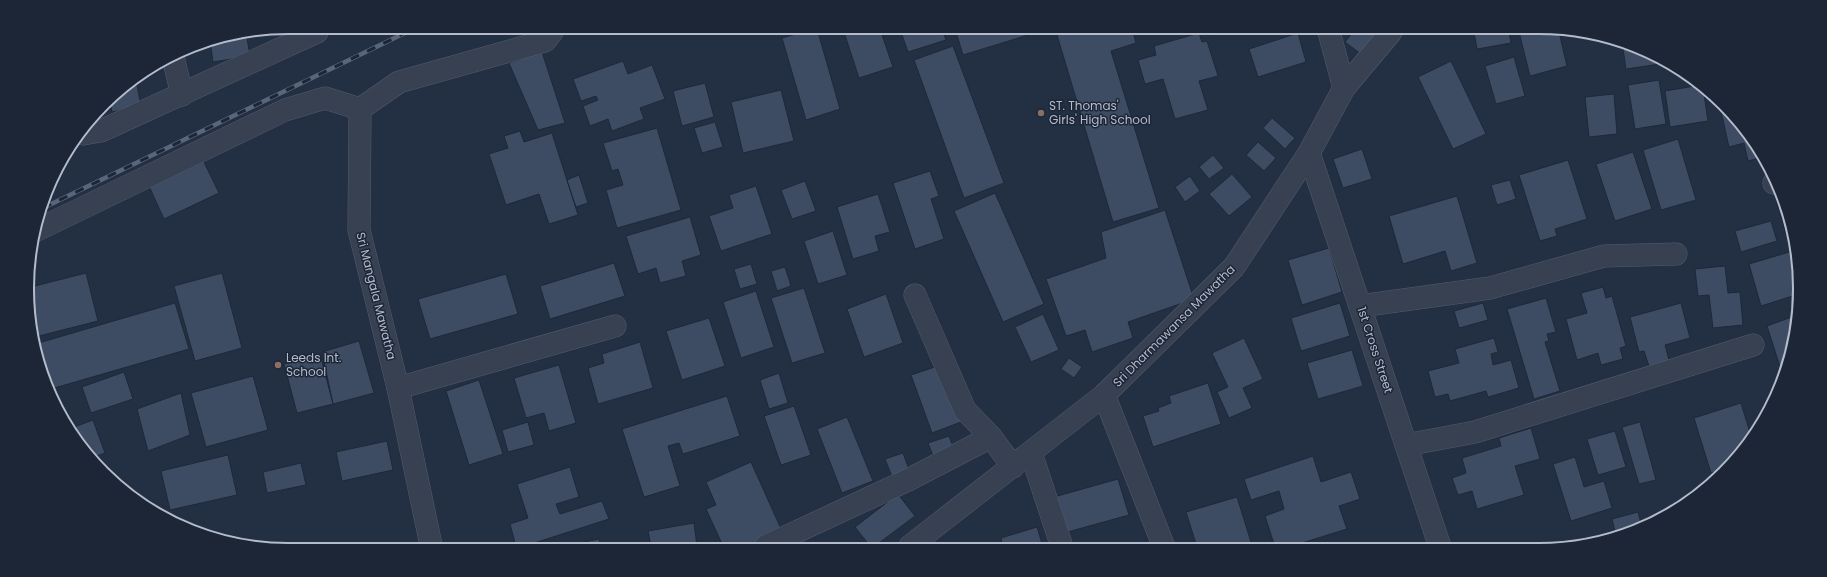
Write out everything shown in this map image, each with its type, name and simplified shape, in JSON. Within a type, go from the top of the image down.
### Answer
[{"type":"street","points":[[88,133],[101,131],[313,34]]},
{"type":"street","points":[[42,228],[285,110],[325,98],[360,109],[399,82],[545,41],[550,34]]},
{"type":"street","points":[[1330,34],[1344,88]]},
{"type":"street","name":"Sri Dharmawansa Mawatha","points":[[914,543],[1104,395],[1234,267],[1309,153],[1344,88],[1389,34]]},
{"type":"street","points":[[174,61],[182,95]]},
{"type":"street","name":"Sri Mangala Mawatha","points":[[360,109],[359,230],[398,388],[431,543]]},
{"type":"street","name":"1st Cross Street","points":[[1309,153],[1438,543]]},
{"type":"street","points":[[1360,306],[1490,288],[1604,256],[1676,254]]},
{"type":"street","points":[[915,295],[964,410],[991,437],[1013,467]]},
{"type":"street","points":[[398,388],[615,326]]},
{"type":"street","points":[[1406,445],[1475,432],[1753,345]]},
{"type":"street","points":[[1104,395],[1162,543]]},
{"type":"street","points":[[772,543],[908,480],[991,437]]},
{"type":"street","points":[[1030,453],[1061,543]]},
{"type":"building","points":[[796,34],[819,34],[840,109],[806,120],[782,38]]},
{"type":"building","points":[[845,34],[882,34],[893,67],[859,78]]},
{"type":"building","points":[[902,34],[944,34],[946,40],[908,52]]},
{"type":"building","points":[[957,34],[1031,34],[963,55]]},
{"type":"building","points":[[1134,34],[1136,43],[1111,51],[1159,208],[1113,222],[1057,35]]},
{"type":"building","points":[[1196,34],[1199,34],[1202,42],[1207,41],[1218,76],[1199,81],[1208,110],[1175,119],[1163,79],[1145,84],[1138,60],[1156,55],[1154,46]]},
{"type":"building","points":[[1298,34],[1306,62],[1258,77],[1249,49]]},
{"type":"building","points":[[1351,34],[1376,34],[1361,54],[1345,42]]},
{"type":"building","points":[[1474,34],[1509,34],[1511,43],[1477,49]]},
{"type":"building","points":[[1520,34],[1560,35],[1567,66],[1530,76]]},
{"type":"building","points":[[247,38],[250,56],[213,62],[211,47]]},
{"type":"building","points":[[953,46],[1004,183],[964,198],[914,60]]},
{"type":"building","points":[[1623,49],[1636,53],[1659,64],[1626,69]]},
{"type":"building","points":[[542,52],[565,123],[538,130],[509,63]]},
{"type":"building","points":[[1514,57],[1525,96],[1496,104],[1485,66]]},
{"type":"building","points":[[623,61],[628,74],[652,65],[665,99],[640,108],[644,119],[612,131],[608,119],[590,126],[583,106],[598,100],[596,96],[581,101],[573,79]]},
{"type":"building","points":[[1451,61],[1486,134],[1453,149],[1418,77]]},
{"type":"building","points":[[1659,80],[1666,124],[1635,129],[1628,85]]},
{"type":"building","points":[[705,83],[714,117],[682,126],[673,91]]},
{"type":"building","points":[[137,85],[141,106],[112,112],[111,107]]},
{"type":"building","points":[[1692,86],[1704,96],[1708,121],[1670,127],[1665,91]]},
{"type":"building","points":[[781,90],[794,141],[743,153],[731,102]]},
{"type":"building","points":[[1614,94],[1617,134],[1589,137],[1585,97]]},
{"type":"building","points":[[1721,112],[1730,121],[1757,158],[1748,161],[1744,143],[1729,147]]},
{"type":"building","points":[[1272,118],[1295,138],[1285,149],[1263,128]]},
{"type":"building","points":[[715,122],[723,147],[702,153],[694,128]]},
{"type":"building","points":[[657,128],[681,210],[617,228],[606,190],[623,185],[618,169],[612,171],[603,143]]},
{"type":"building","points":[[520,131],[524,142],[552,133],[578,215],[549,224],[539,194],[506,205],[489,154],[508,148],[504,136]]},
{"type":"building","points":[[1678,139],[1696,200],[1661,210],[1643,150]]},
{"type":"building","points":[[1258,142],[1276,158],[1264,171],[1246,155]]},
{"type":"building","points":[[1362,149],[1372,179],[1343,188],[1333,159]]},
{"type":"building","points":[[1633,152],[1652,209],[1615,221],[1596,164]]},
{"type":"building","points":[[1213,155],[1224,168],[1209,179],[1199,167]]},
{"type":"building","points":[[202,158],[219,193],[164,219],[148,184]]},
{"type":"building","points":[[1568,160],[1587,219],[1555,229],[1557,236],[1540,241],[1519,175]]},
{"type":"building","points":[[930,171],[939,196],[931,199],[944,239],[915,249],[893,183]]},
{"type":"building","points":[[1232,174],[1252,197],[1229,216],[1209,194]]},
{"type":"building","points":[[579,175],[588,203],[576,207],[567,180]]},
{"type":"building","points":[[1190,176],[1200,191],[1185,202],[1175,187]]},
{"type":"building","points":[[1510,180],[1516,199],[1497,205],[1491,185]]},
{"type":"building","points":[[805,181],[816,211],[792,219],[781,190]]},
{"type":"building","points":[[756,186],[772,234],[721,251],[709,216],[733,208],[729,195]]},
{"type":"building","points":[[995,193],[1044,304],[1003,322],[954,211]]},
{"type":"building","points":[[878,194],[890,232],[875,236],[879,251],[853,259],[837,207]]},
{"type":"building","points":[[1457,196],[1477,263],[1451,271],[1445,251],[1403,264],[1389,216]]},
{"type":"building","points":[[1775,196],[1784,223],[1786,234]]},
{"type":"building","points":[[1165,210],[1194,299],[1128,322],[1133,338],[1092,352],[1085,330],[1066,336],[1046,279],[1106,258],[1101,232]]},
{"type":"building","points":[[690,217],[701,255],[682,261],[686,276],[660,283],[656,268],[638,274],[626,236]]},
{"type":"building","points":[[1771,221],[1777,241],[1741,252],[1735,231]]},
{"type":"building","points":[[833,231],[847,275],[818,284],[804,241]]},
{"type":"building","points":[[1329,248],[1342,292],[1302,305],[1288,260]]},
{"type":"building","points":[[1790,252],[1793,296],[1761,306],[1749,264]]},
{"type":"building","points":[[614,263],[625,296],[550,319],[540,286]]},
{"type":"building","points":[[751,264],[757,284],[740,289],[734,269]]},
{"type":"building","points":[[1725,266],[1728,293],[1740,292],[1743,325],[1713,328],[1709,295],[1698,296],[1695,269]]},
{"type":"building","points":[[785,267],[791,286],[777,291],[771,271]]},
{"type":"building","points":[[86,273],[98,321],[39,336],[36,322],[34,286]]},
{"type":"building","points":[[222,273],[242,348],[195,361],[174,286]]},
{"type":"building","points":[[506,274],[518,314],[430,339],[418,299]]},
{"type":"building","points":[[1603,287],[1606,298],[1612,296],[1626,346],[1620,348],[1623,359],[1601,365],[1598,353],[1577,360],[1566,319],[1587,313],[1581,293]]},
{"type":"building","points":[[804,288],[825,353],[792,363],[771,298]]},
{"type":"building","points":[[756,291],[774,347],[741,358],[723,302]]},
{"type":"building","points":[[886,294],[903,343],[864,357],[847,309]]},
{"type":"building","points":[[1546,298],[1556,332],[1547,334],[1549,341],[1545,342],[1560,391],[1534,399],[1507,309]]},
{"type":"building","points":[[175,303],[189,349],[54,388],[40,342]]},
{"type":"building","points":[[1340,303],[1350,336],[1301,351],[1291,318]]},
{"type":"building","points":[[1483,303],[1488,320],[1459,328],[1454,311]]},
{"type":"building","points":[[1681,303],[1690,338],[1665,345],[1670,364],[1650,369],[1644,351],[1639,352],[1630,317]]},
{"type":"building","points":[[1043,314],[1059,350],[1031,362],[1015,327]]},
{"type":"building","points":[[1791,317],[1788,338],[1780,367],[1767,326]]},
{"type":"building","points":[[709,318],[725,366],[682,380],[666,331]]},
{"type":"building","points":[[1244,338],[1263,379],[1243,388],[1252,408],[1229,418],[1217,392],[1228,387],[1212,353]]},
{"type":"building","points":[[1494,338],[1498,352],[1491,354],[1493,365],[1511,360],[1519,388],[1488,397],[1486,391],[1450,401],[1448,394],[1435,397],[1428,371],[1459,363],[1455,349]]},
{"type":"building","points":[[359,341],[374,393],[333,404],[322,352]]},
{"type":"building","points":[[640,342],[653,388],[598,404],[588,368],[604,363],[602,354]]},
{"type":"building","points":[[1352,350],[1363,386],[1318,399],[1307,363]]},
{"type":"building","points":[[320,354],[333,404],[297,413],[284,364]]},
{"type":"building","points":[[1069,358],[1082,367],[1074,378],[1061,369]]},
{"type":"building","points":[[559,365],[576,423],[549,431],[544,413],[526,418],[514,378]]},
{"type":"building","points":[[941,365],[961,422],[932,433],[911,375]]},
{"type":"building","points":[[124,372],[133,399],[91,413],[82,387]]},
{"type":"building","points":[[779,373],[788,403],[769,409],[760,380]]},
{"type":"building","points":[[253,376],[268,430],[206,447],[191,393]]},
{"type":"building","points":[[479,380],[503,454],[469,465],[446,391]]},
{"type":"building","points":[[1208,383],[1221,424],[1153,447],[1143,416],[1159,411],[1158,408],[1171,403],[1169,396]]},
{"type":"building","points":[[181,393],[190,435],[148,451],[137,409]]},
{"type":"building","points":[[727,396],[740,436],[683,454],[679,443],[668,446],[680,486],[644,497],[622,429]]},
{"type":"building","points":[[1741,403],[1749,431],[1730,456],[1714,472],[1711,473],[1694,418]]},
{"type":"building","points":[[794,406],[811,455],[781,465],[764,416]]},
{"type":"building","points":[[847,417],[873,481],[842,493],[817,429]]},
{"type":"building","points":[[93,420],[105,453],[97,456],[75,427]]},
{"type":"building","points":[[528,422],[534,445],[508,452],[502,430]]},
{"type":"building","points":[[1640,422],[1656,480],[1639,484],[1622,427]]},
{"type":"building","points":[[1531,428],[1540,459],[1515,466],[1524,495],[1477,509],[1472,491],[1458,495],[1452,478],[1466,473],[1462,458],[1501,446],[1499,438]]},
{"type":"building","points":[[1615,431],[1626,467],[1598,475],[1587,439]]},
{"type":"building","points":[[949,436],[954,449],[933,456],[928,443]]},
{"type":"building","points":[[387,441],[393,470],[342,481],[336,452]]},
{"type":"building","points":[[903,453],[910,472],[893,479],[885,459]]},
{"type":"building","points":[[228,455],[237,495],[170,510],[161,471]]},
{"type":"building","points":[[1313,456],[1321,482],[1351,472],[1360,499],[1339,506],[1347,529],[1302,543],[1274,543],[1265,516],[1284,509],[1279,491],[1251,500],[1244,479]]},
{"type":"building","points":[[1575,457],[1584,487],[1604,481],[1612,508],[1571,521],[1553,464]]},
{"type":"building","points":[[751,462],[782,531],[755,543],[722,543],[706,509],[716,505],[706,482]]},
{"type":"building","points":[[301,463],[306,485],[267,493],[263,472]]},
{"type":"building","points":[[570,467],[579,497],[556,504],[560,514],[602,501],[609,519],[534,543],[515,543],[510,524],[528,518],[517,484]]},
{"type":"building","points":[[1118,479],[1129,515],[1064,533],[1054,497]]},
{"type":"building","points":[[898,494],[915,516],[879,543],[868,543],[855,527]]},
{"type":"building","points":[[1237,497],[1251,542],[1196,543],[1186,512]]},
{"type":"building","points":[[1638,512],[1641,522],[1615,531],[1612,519]]},
{"type":"building","points":[[694,523],[697,543],[650,543],[648,531]]},
{"type":"building","points":[[1037,527],[1042,543],[1002,543],[1001,538]]},
{"type":"building","points":[[599,539],[600,543],[580,543]]},
{"type":"railway","points":[[49,205],[403,34]]},
{"type":"place","name":"ST. Thomas' Girls' High School","points":[[1041,113]]},
{"type":"place","name":"Leeds Int. School","points":[[278,365]]}]
